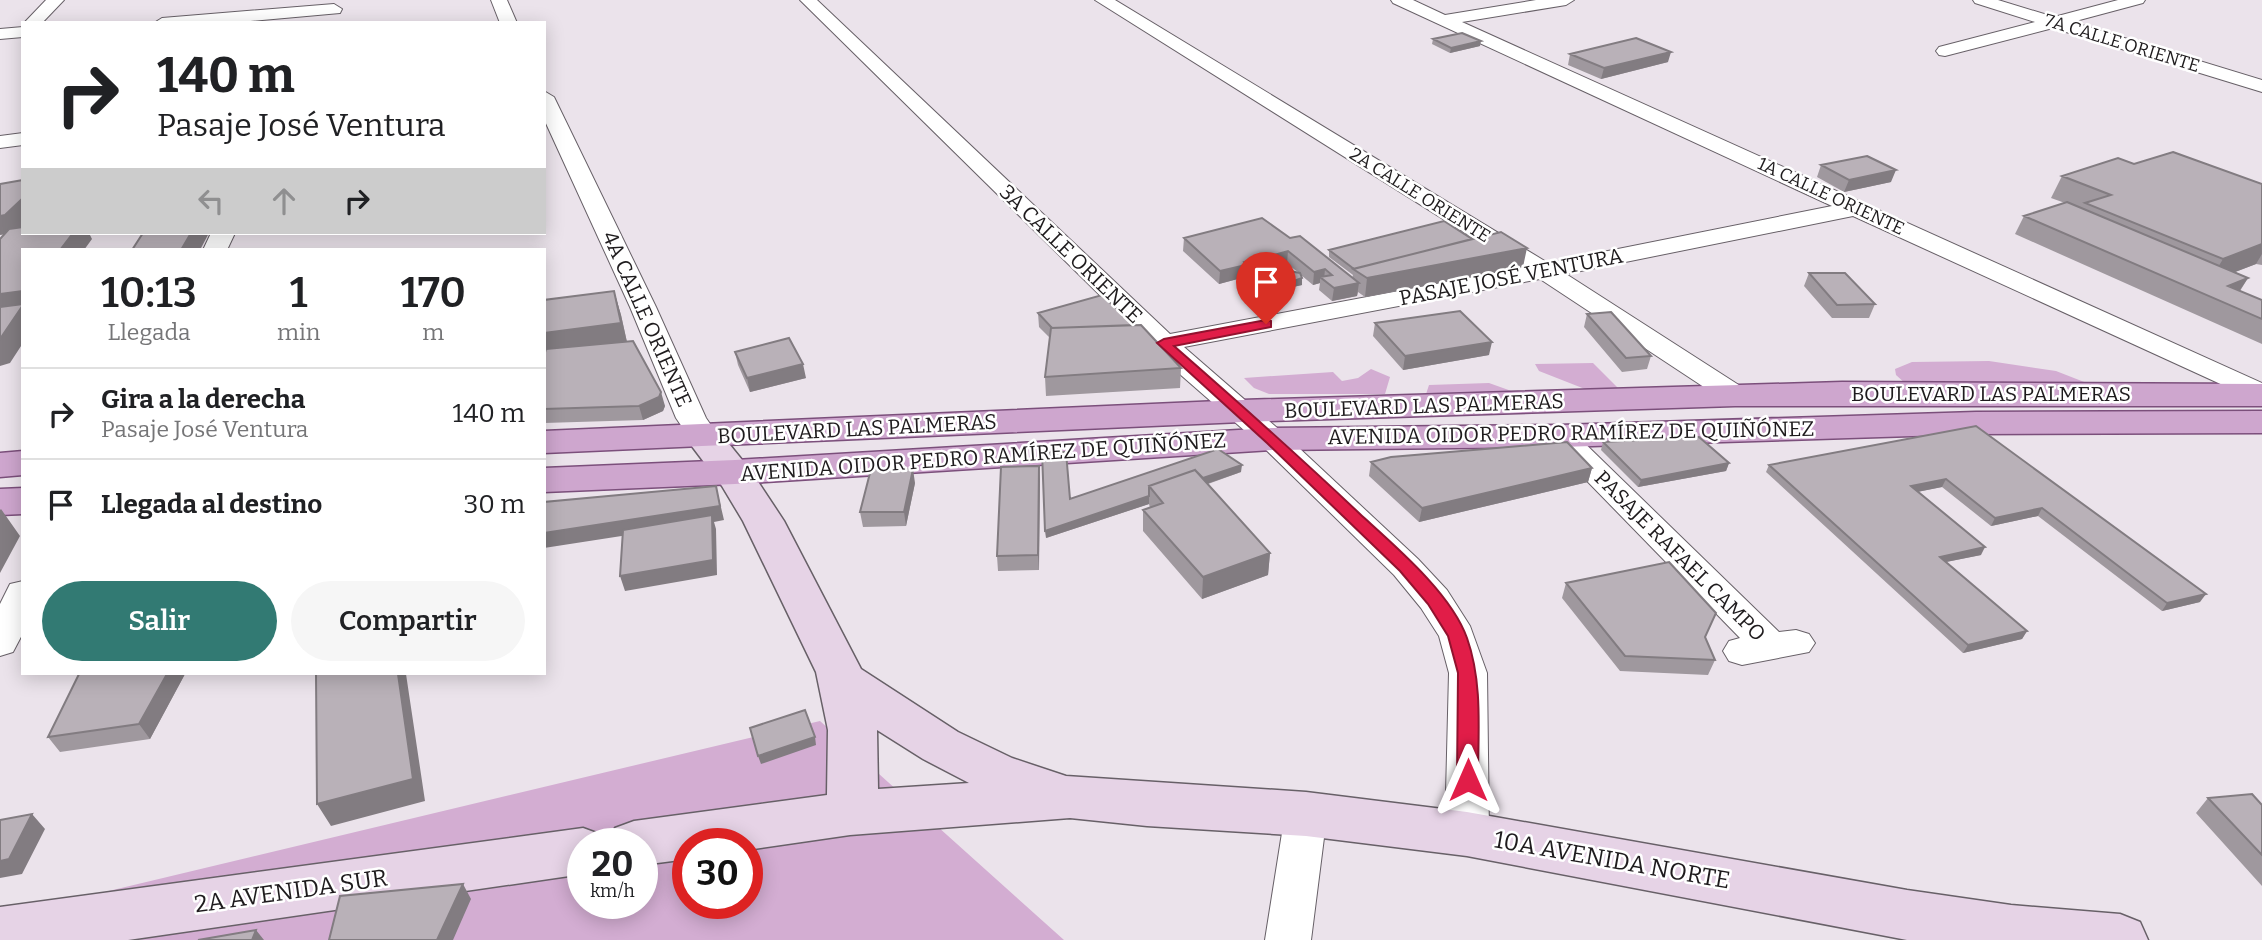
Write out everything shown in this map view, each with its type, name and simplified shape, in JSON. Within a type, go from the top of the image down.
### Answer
[{"type":"main road","name":"BOULEVARD LAS PALMERAS","points":[[546,442],[1242,411],[1735,395],[2262,394]]},
{"type":"main road","name":"AVENIDA OIDOR PEDRO RAMÍREZ DE QUIÑÓNEZ","points":[[546,480],[735,472],[1272,439],[1560,436],[1976,423],[2262,422]]},
{"type":"main road","points":[[0,464],[21,463]]},
{"type":"main road","points":[[0,502],[21,501]]},
{"type":"street","points":[[34,21],[56,0]]},
{"type":"street","points":[[499,0],[508,21]]},
{"type":"street","name":"3A CALLE ORIENTE","points":[[808,0],[1164,343],[1242,411],[1406,567],[1434,599],[1457,635],[1468,673],[1467,834]]},
{"type":"street","name":"2A CALLE ORIENTE","points":[[1102,0],[1544,271],[1735,395]]},
{"type":"street","name":"1A CALLE ORIENTE","points":[[1399,0],[2262,394]]},
{"type":"street","points":[[1445,20],[1566,0]]},
{"type":"street","name":"7A CALLE ORIENTE","points":[[1981,0],[2262,86]]},
{"type":"street","points":[[1945,51],[2137,0]]},
{"type":"street","points":[[190,21],[332,11]]},
{"type":"street","points":[[0,34],[21,32]]},
{"type":"street","name":"4A CALLE ORIENTE","points":[[546,101],[643,307],[691,418],[735,472],[768,525],[842,680],[849,711],[856,770],[850,813]]},
{"type":"street","points":[[0,142],[21,139]]},
{"type":"street","name":"PASAJE JOSÉ VENTURA","points":[[1164,343],[1857,208]]},
{"type":"street","name":"PASAJE RAFAEL CAMPO","points":[[1560,436],[1769,647]]},
{"type":"street","points":[[0,643],[21,597]]},
{"type":"street","name":"4A CALLE ORIENTE","points":[[842,680],[878,708],[918,733],[1020,784],[1070,797]]},
{"type":"street","name":"10A AVENIDA NORTE","points":[[850,813],[1070,797],[1147,805],[1306,814],[1467,834],[1907,915],[2011,931],[2120,940]]},
{"type":"street","points":[[658,841],[850,813]]},
{"type":"street","points":[[1288,940],[1306,814]]},
{"type":"street","name":"2A AVENIDA SUR","points":[[0,933],[567,852]]},
{"type":"shaded area","points":[[1989,361],[2056,371],[2097,387],[1907,385],[1896,375],[1895,369],[1912,362]]},
{"type":"shaded area","points":[[1593,363],[1618,388],[1590,391],[1539,371],[1535,364]]},
{"type":"shaded area","points":[[1371,369],[1390,377],[1385,394],[1269,394],[1254,388],[1244,378],[1333,372],[1342,381],[1358,378]]},
{"type":"shaded area","points":[[1489,383],[1517,393],[1426,394],[1429,385]]},
{"type":"shaded area","points":[[820,721],[1064,940],[0,940],[0,917]]},
{"type":"building","points":[[1462,33],[1481,41],[1451,48],[1433,39]]},
{"type":"building","points":[[1636,38],[1671,52],[1604,68],[1570,54]]},
{"type":"building","points":[[2173,152],[2262,184],[2262,244],[2223,259],[2085,203],[2111,195],[2062,176],[2118,158],[2134,164]]},
{"type":"building","points":[[1867,156],[1896,170],[1849,180],[1821,165]]},
{"type":"building","points":[[21,180],[21,200],[5,215],[0,216],[0,184]]},
{"type":"building","points":[[2067,202],[2248,278],[2228,286],[2262,300],[2262,319],[2024,216]]},
{"type":"building","points":[[1262,218],[1290,238],[1300,236],[1359,283],[1334,288],[1320,277],[1332,275],[1325,269],[1314,272],[1288,251],[1274,255],[1282,262],[1259,267],[1251,260],[1244,262],[1246,265],[1220,271],[1184,238]]},
{"type":"building","points":[[1444,221],[1472,239],[1354,269],[1329,250]]},
{"type":"building","points":[[21,227],[21,235],[71,235],[62,248],[21,248],[21,291],[0,294],[0,239],[9,229]]},
{"type":"building","points":[[1501,232],[1527,248],[1367,278],[1353,269]]},
{"type":"building","points":[[142,235],[190,235],[182,248],[133,248]]},
{"type":"building","points":[[1289,271],[1300,273],[1302,278],[1294,281],[1284,279],[1281,274]]},
{"type":"building","points":[[1809,273],[1845,273],[1875,304],[1837,305]]},
{"type":"building","points":[[614,291],[621,323],[546,333],[546,300]]},
{"type":"building","points":[[1102,295],[1134,325],[1052,328],[1038,313]]},
{"type":"building","points":[[21,304],[0,339],[0,307]]},
{"type":"building","points":[[1460,311],[1492,342],[1405,356],[1375,323]]},
{"type":"building","points":[[1611,312],[1651,356],[1626,358],[1587,314]]},
{"type":"building","points":[[1141,325],[1181,368],[1045,377],[1051,328]]},
{"type":"building","points":[[789,338],[803,364],[747,378],[735,352]]},
{"type":"building","points":[[633,341],[661,392],[659,397],[639,406],[546,409],[546,349]]},
{"type":"building","points":[[1976,426],[2206,594],[2167,603],[2042,508],[1995,518],[1946,479],[1911,486],[1985,547],[1940,557],[2027,631],[1968,645],[1769,465]]},
{"type":"building","points":[[1699,437],[1729,463],[1641,480],[1603,442]]},
{"type":"building","points":[[1567,442],[1592,468],[1422,508],[1371,462],[1391,457]]},
{"type":"building","points":[[1218,449],[1242,465],[1203,478],[1195,470],[1149,486],[1149,496],[1045,531],[1042,452],[1066,452],[1070,499]]},
{"type":"building","points":[[1039,466],[1038,555],[997,556],[1001,467]]},
{"type":"building","points":[[871,469],[913,469],[904,512],[860,512]]},
{"type":"building","points":[[1195,470],[1270,553],[1203,577],[1143,510],[1163,503],[1149,486]]},
{"type":"building","points":[[716,486],[720,506],[546,533],[546,502]]},
{"type":"building","points":[[712,515],[713,560],[620,576],[623,530]]},
{"type":"building","points":[[1669,562],[1716,613],[1705,637],[1715,660],[1625,656],[1566,583]]},
{"type":"building","points":[[79,675],[166,675],[139,724],[48,737]]},
{"type":"building","points":[[316,675],[398,675],[413,779],[317,804]]},
{"type":"building","points":[[805,710],[815,737],[758,756],[750,728]]},
{"type":"building","points":[[2252,794],[2262,805],[2262,855],[2208,798]]},
{"type":"building","points":[[32,814],[9,859],[0,861],[0,820]]},
{"type":"building","points":[[463,884],[437,940],[329,940],[340,896]]},
{"type":"building","points":[[256,930],[252,940],[198,940]]},
{"type":"route","points":[[1266,324],[1164,343],[1272,439],[1406,567],[1434,599],[1457,635],[1468,673],[1468,780]]}]
